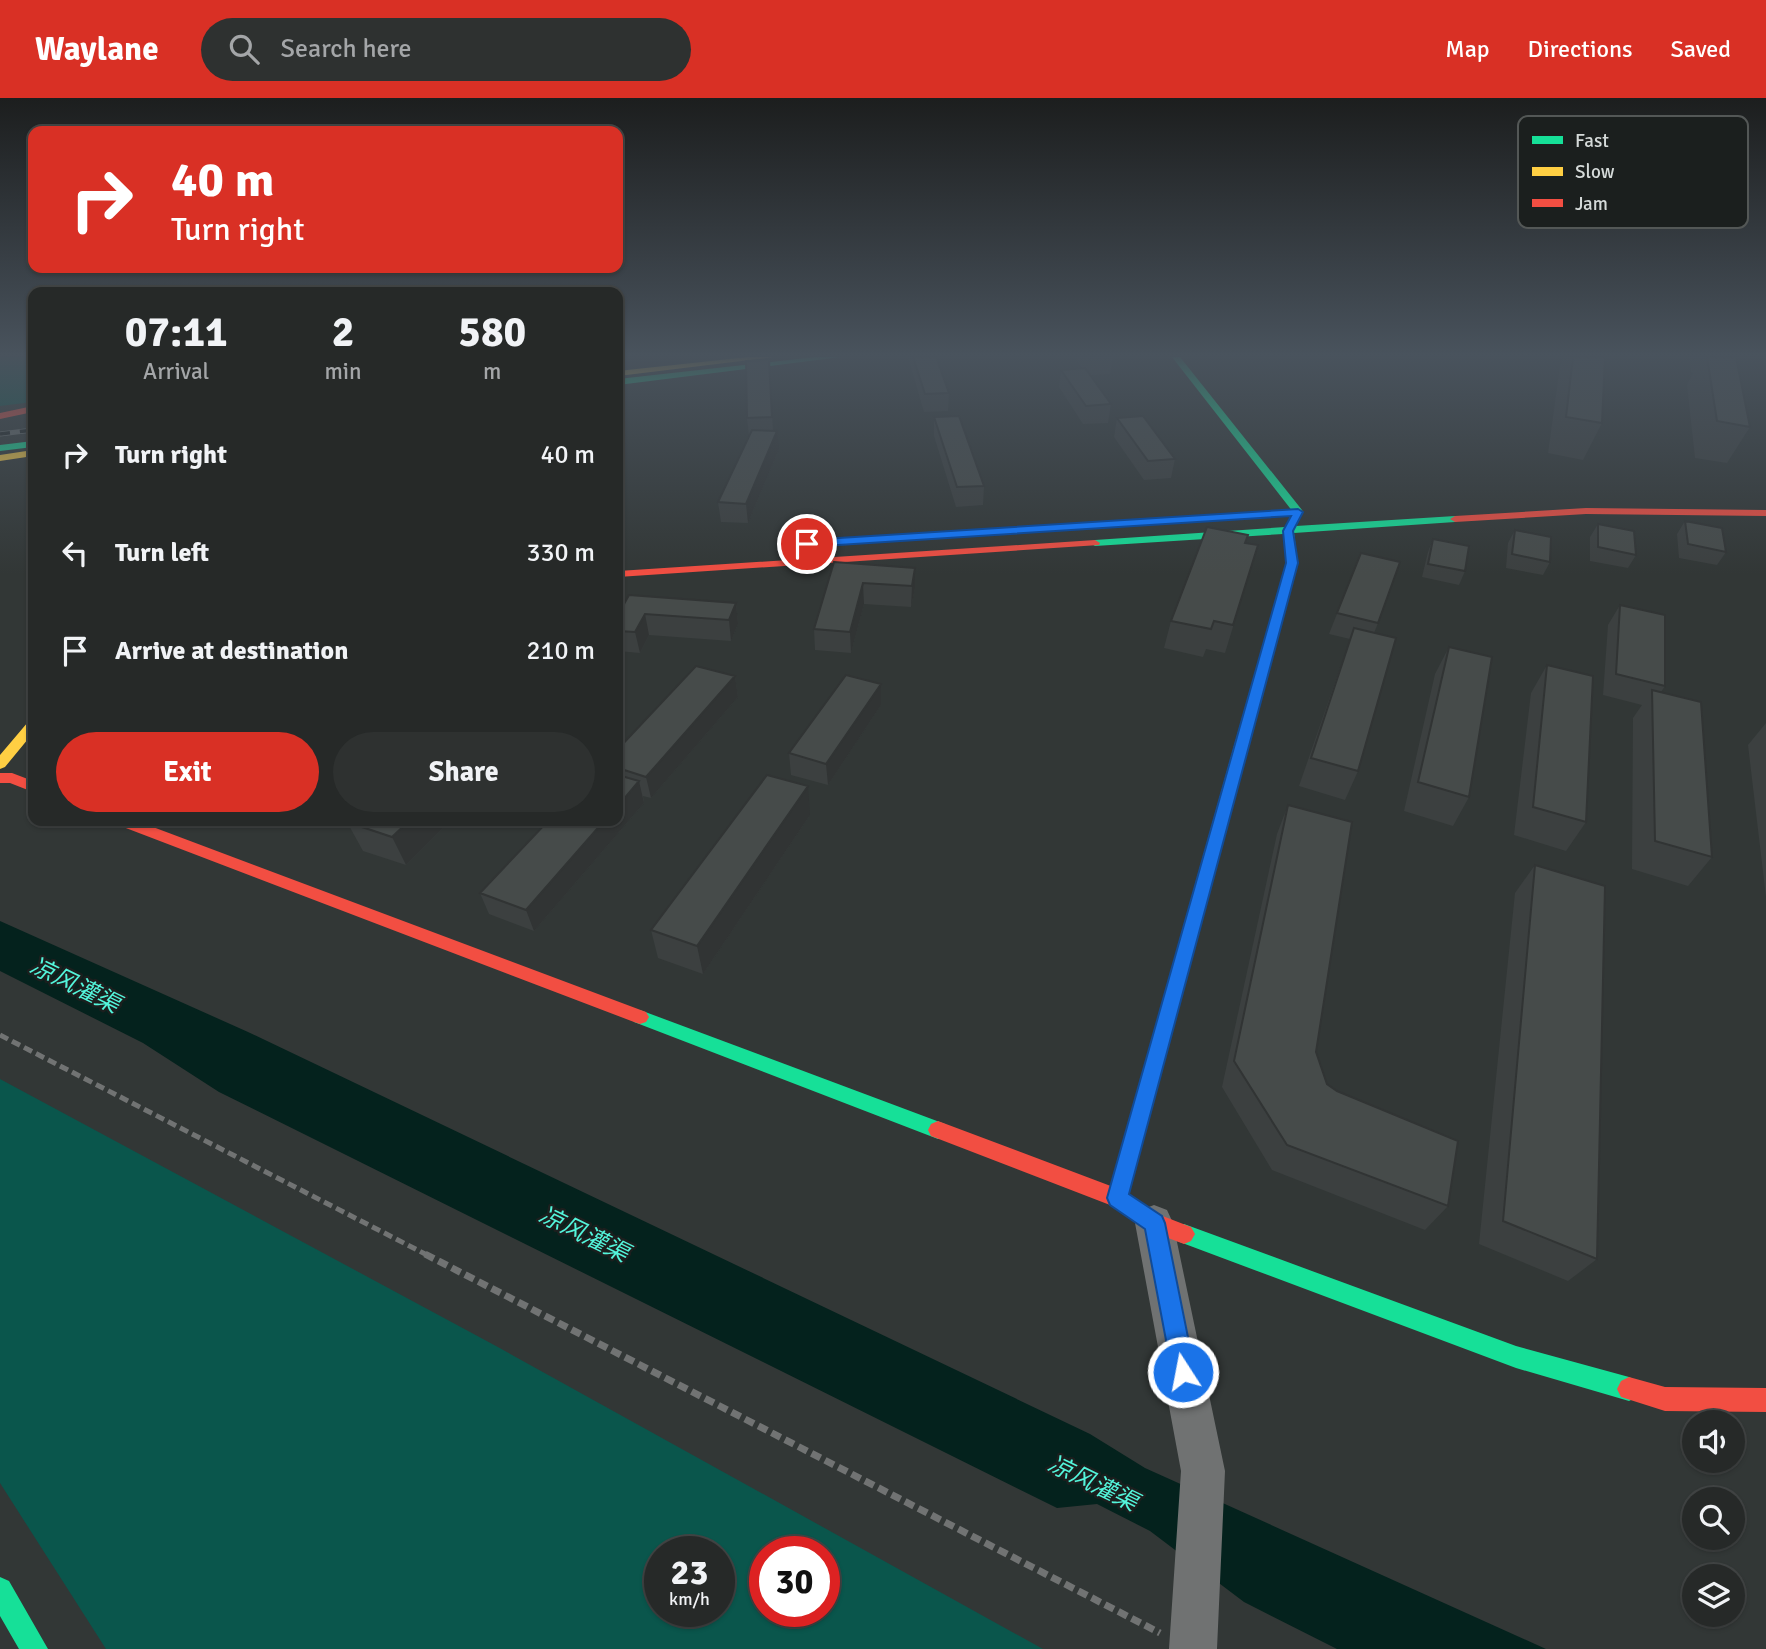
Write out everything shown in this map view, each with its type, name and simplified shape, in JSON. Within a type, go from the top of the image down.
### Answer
[{"type":"main road","points":[[1235,429],[1304,512]]},
{"type":"main road","points":[[3,451],[28,445]]},
{"type":"main road","points":[[3,451],[28,453]]},
{"type":"main road","points":[[623,575],[1586,511],[1766,513]]},
{"type":"main road","points":[[1117,1198],[1292,563],[1288,531],[1271,514],[1304,512]]},
{"type":"main road","points":[[1288,531],[1304,512]]},
{"type":"main road","points":[[0,764],[28,731]]},
{"type":"main road","points":[[6,778],[26,761]]},
{"type":"main road","points":[[6,778],[28,785]]},
{"type":"main road","points":[[136,826],[1117,1198],[1154,1223],[1516,1357],[1665,1399],[1766,1400]]},
{"type":"main road","points":[[0,1590],[34,1649]]},
{"type":"street","points":[[1154,1223],[1203,1471],[1180,1643]]},
{"type":"path","points":[[0,1035],[1180,1643]]},
{"type":"green space","points":[[0,1079],[496,1346],[839,1536],[749,1536],[749,1627],[840,1627],[840,1537],[1043,1649],[106,1649],[0,1483]]},
{"type":"water","name":"凉风灌渠","points":[[0,921],[248,1032],[1090,1434],[1145,1468],[1546,1649],[1337,1649],[1244,1602],[1150,1531],[1097,1504],[1057,1508],[219,1092],[143,1043],[0,971]]},
{"type":"building","points":[[938,429],[964,429],[984,486],[957,487]]},
{"type":"building","points":[[1125,429],[1153,429],[1175,459],[1148,461]]},
{"type":"building","points":[[752,430],[777,431],[746,504],[718,502]]},
{"type":"building","points":[[1685,521],[1722,528],[1726,552],[1688,544]]},
{"type":"building","points":[[1598,524],[1634,531],[1636,555],[1598,547]]},
{"type":"building","points":[[1207,527],[1248,535],[1245,543],[1258,545],[1233,625],[1214,621],[1211,629],[1171,621]]},
{"type":"building","points":[[1515,530],[1551,537],[1550,562],[1512,554]]},
{"type":"building","points":[[1433,539],[1469,546],[1465,571],[1428,564]]},
{"type":"building","points":[[1361,553],[1400,562],[1378,623],[1337,613]]},
{"type":"building","points":[[834,562],[915,568],[912,586],[863,583],[850,632],[814,629]]},
{"type":"building","points":[[629,595],[736,603],[729,620],[645,614],[635,632],[623,631],[623,606]]},
{"type":"building","points":[[1620,605],[1665,615],[1665,686],[1616,674]]},
{"type":"building","points":[[1354,628],[1396,638],[1358,771],[1311,758]]},
{"type":"building","points":[[1449,647],[1492,657],[1469,797],[1418,782]]},
{"type":"building","points":[[1547,665],[1593,676],[1586,822],[1533,807]]},
{"type":"building","points":[[696,666],[735,676],[646,777],[623,770],[623,744]]},
{"type":"building","points":[[846,675],[881,684],[826,764],[789,753]]},
{"type":"building","points":[[1652,690],[1701,702],[1712,857],[1655,841]]},
{"type":"building","points":[[767,775],[808,786],[697,946],[651,930]]},
{"type":"building","points":[[623,776],[639,781],[623,800]]},
{"type":"building","points":[[1288,805],[1352,822],[1316,1052],[1327,1084],[1337,1091],[1458,1141],[1448,1206],[1287,1145],[1234,1061]]},
{"type":"building","points":[[359,826],[404,826],[392,837]]},
{"type":"building","points":[[543,826],[600,826],[526,910],[480,893]]},
{"type":"building","points":[[1535,865],[1605,886],[1597,1259],[1503,1221]]},
{"type":"railway","points":[[0,434],[28,431]]},
{"type":"traffic: fast","points":[[1233,429],[1298,512],[1288,531],[1292,563],[1243,739]]},
{"type":"traffic: fast","points":[[0,448],[28,445]]},
{"type":"traffic: fast","points":[[1095,543],[1455,519]]},
{"type":"traffic: fast","points":[[640,1017],[938,1130]]},
{"type":"traffic: fast","points":[[1184,1234],[1516,1357],[1629,1389]]},
{"type":"traffic: fast","points":[[0,1590],[34,1649]]},
{"type":"traffic: slow","points":[[0,458],[28,454]]},
{"type":"traffic: slow","points":[[0,764],[28,731]]},
{"type":"traffic: slow","points":[[1117,1198],[1243,739]]},
{"type":"traffic: jam","points":[[1455,519],[1586,511],[1766,513]]},
{"type":"traffic: jam","points":[[623,574],[1095,543]]},
{"type":"traffic: jam","points":[[0,778],[12,778],[28,785]]},
{"type":"traffic: jam","points":[[136,826],[640,1017]]},
{"type":"traffic: jam","points":[[938,1130],[1117,1198],[1154,1223],[1184,1234]]},
{"type":"traffic: jam","points":[[1629,1389],[1665,1399],[1766,1400]]},
{"type":"route","points":[[807,544],[1298,512],[1288,531],[1292,563],[1117,1198],[1154,1223],[1183,1372]]}]
